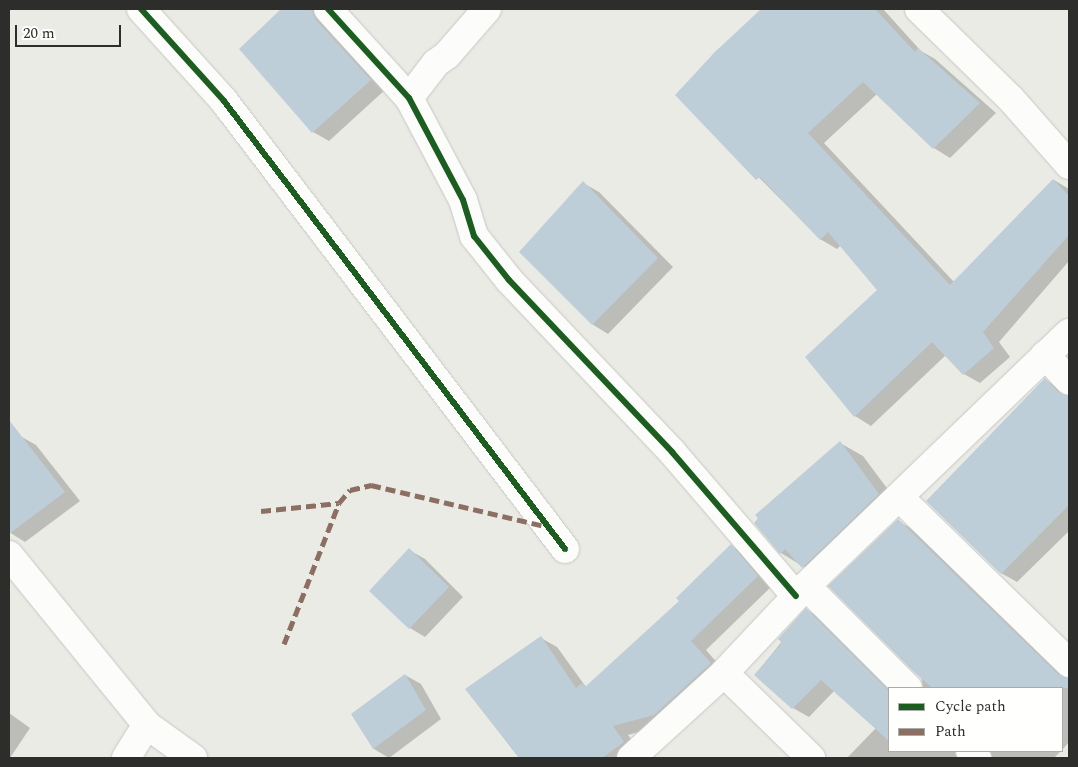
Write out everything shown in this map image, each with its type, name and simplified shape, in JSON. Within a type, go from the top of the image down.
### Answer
[{"type":"street","points":[[141,9],[224,101],[564,550]]},
{"type":"street","points":[[328,9],[409,98],[463,200],[474,236],[509,280],[801,591],[907,687]]},
{"type":"street","points":[[409,98],[436,63],[447,55],[487,9]]},
{"type":"street","points":[[919,9],[1012,99],[1069,166]]},
{"type":"street","points":[[631,758],[724,673],[801,591],[1069,333]]},
{"type":"street","points":[[1045,355],[1069,381]]},
{"type":"street","points":[[899,497],[1069,663]]},
{"type":"street","points":[[9,555],[148,725],[193,758]]},
{"type":"street","points":[[724,673],[812,758]]},
{"type":"street","points":[[126,758],[148,725]]},
{"type":"building","points":[[281,9],[311,9],[316,20],[371,80],[312,133],[239,49]]},
{"type":"building","points":[[761,9],[875,9],[915,52],[918,48],[980,103],[933,149],[863,82],[808,133],[950,285],[1053,179],[1069,196],[1069,235],[983,332],[994,348],[963,375],[932,342],[854,417],[805,357],[877,290],[828,232],[820,240],[760,177],[756,180],[675,95],[715,52]]},
{"type":"building","points":[[583,181],[658,258],[592,325],[519,252]]},
{"type":"building","points":[[1045,378],[1058,392],[1069,396],[1069,505],[1001,574],[926,501]]},
{"type":"building","points":[[9,420],[65,492],[9,534]]},
{"type":"building","points":[[840,441],[879,494],[802,568],[785,549],[780,554],[754,523],[758,518],[755,515]]},
{"type":"building","points":[[898,519],[1058,674],[1069,678],[1069,688],[931,687],[828,586]]},
{"type":"building","points":[[731,544],[758,576],[691,641],[711,663],[654,715],[613,726],[624,742],[602,758],[519,758],[465,689],[541,636],[576,688],[582,683],[585,687],[679,601],[676,598]]},
{"type":"building","points":[[409,548],[449,587],[409,629],[369,591]]},
{"type":"building","points":[[806,608],[888,690],[888,740],[821,680],[792,709],[754,675],[782,643],[778,639]]},
{"type":"building","points":[[405,674],[426,710],[373,749],[351,714]]},
{"type":"marked path","points":[[284,644],[339,503],[350,490],[371,485],[548,527]]},
{"type":"marked path","points":[[261,511],[339,503]]},
{"type":"cycle path","points":[[141,9],[224,101],[565,549]]},
{"type":"cycle path","points":[[328,9],[409,98],[463,200],[474,236],[509,280],[672,452],[796,596]]}]
